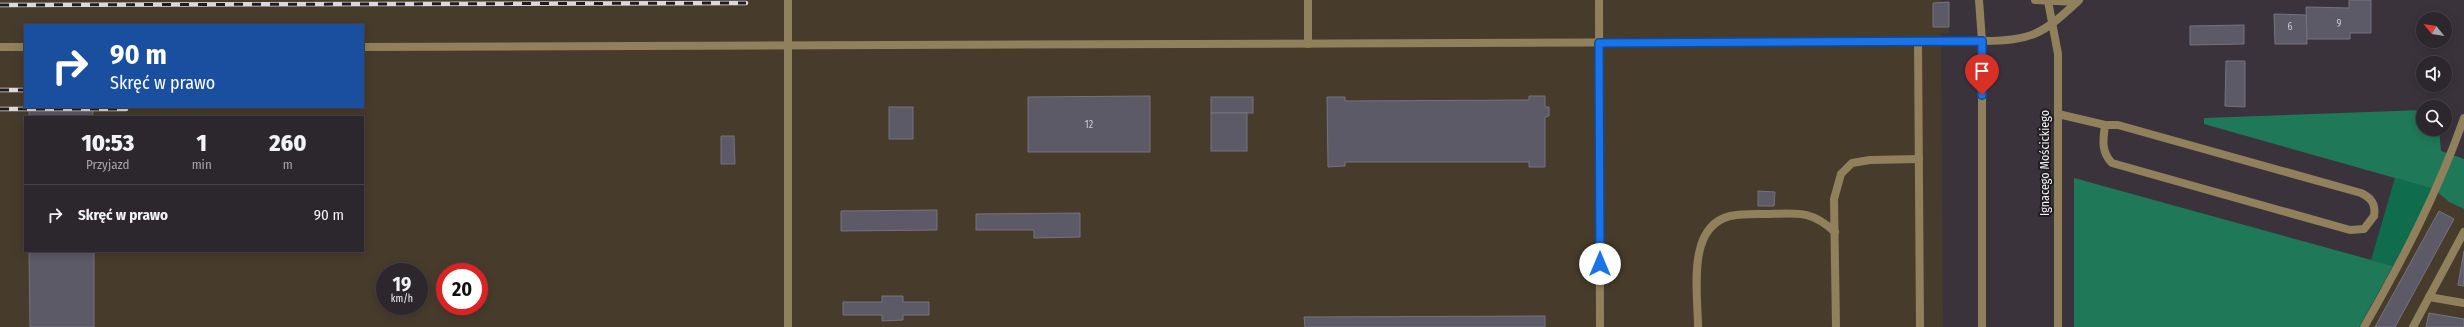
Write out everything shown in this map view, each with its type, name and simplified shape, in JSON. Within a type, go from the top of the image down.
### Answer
[{"type":"street","points":[[788,0],[788,327]]},
{"type":"street","points":[[1308,0],[1308,44]]},
{"type":"street","points":[[1599,0],[1600,327]]},
{"type":"street","points":[[1979,0],[1982,41],[1982,327]]},
{"type":"street","points":[[2035,0],[2078,1]]},
{"type":"street","name":"Ignacego Mościckiego","points":[[2048,0],[2054,24],[2058,54],[2058,327]]},
{"type":"street","points":[[364,47],[2008,41],[2032,36],[2054,24],[2078,1]]},
{"type":"street","points":[[1918,42],[1920,327]]},
{"type":"street","points":[[0,47],[24,47]]},
{"type":"street","points":[[2058,114],[2104,125],[2118,125],[2361,193],[2368,196],[2373,203],[2374,216],[2364,229],[2350,230],[2112,163],[2106,157],[2103,146],[2104,125]]},
{"type":"street","points":[[2364,327],[2411,245],[2441,182],[2464,118]]},
{"type":"street","points":[[1836,327],[1834,199],[1841,174],[1852,163],[1870,160],[1919,159]]},
{"type":"street","points":[[1698,327],[1698,254],[1706,234],[1716,223],[1729,216],[1745,214],[1803,213],[1815,217],[1835,232]]},
{"type":"street","points":[[2413,327],[2464,232]]},
{"type":"street","points":[[2429,297],[2464,303]]},
{"type":"shaded area","points":[[0,0],[1941,0],[1941,2],[1950,2],[1949,33],[1941,33],[1943,327],[0,327]]},
{"type":"shaded area","points":[[2434,189],[2449,202],[2464,209],[2464,327],[2359,327]]},
{"type":"green space","points":[[2416,110],[2416,136],[2440,136],[2441,151],[2464,159],[2464,209],[2449,202],[2434,189],[2204,124],[2204,118]]},
{"type":"green space","points":[[2074,178],[2393,266],[2359,327],[2074,327]]},
{"type":"green space","points":[[2395,178],[2434,189],[2393,266],[2371,260]]},
{"type":"building","points":[[2349,0],[2371,0],[2371,33],[2350,33],[2350,39],[2307,39],[2306,7],[2349,8]]},
{"type":"building","points":[[1949,2],[1949,27],[1933,27],[1933,3]]},
{"type":"building","points":[[2274,14],[2306,15],[2307,44],[2275,44]]},
{"type":"building","points":[[2244,25],[2244,44],[2190,45],[2190,26]]},
{"type":"building","points":[[2226,61],[2245,61],[2245,107],[2225,106]]},
{"type":"building","points":[[1150,96],[1150,152],[1028,152],[1028,97]]},
{"type":"building","points":[[1529,96],[1545,96],[1545,107],[1549,107],[1549,116],[1545,117],[1545,167],[1529,167],[1529,162],[1345,162],[1345,166],[1328,167],[1327,97],[1345,97],[1345,101],[1529,100]]},
{"type":"building","points":[[1211,97],[1253,97],[1253,113],[1211,113]]},
{"type":"building","points":[[889,107],[913,107],[913,139],[889,139]]},
{"type":"building","points":[[29,108],[93,108],[93,116],[29,116]]},
{"type":"building","points":[[1211,113],[1247,113],[1247,151],[1211,151]]},
{"type":"building","points":[[721,136],[734,136],[735,164],[721,164]]},
{"type":"building","points":[[1758,191],[1775,192],[1774,206],[1758,206]]},
{"type":"building","points":[[937,210],[937,230],[841,231],[841,211]]},
{"type":"building","points":[[2439,211],[2454,219],[2395,327],[2375,327]]},
{"type":"building","points":[[1080,213],[1080,237],[1034,238],[1034,230],[976,230],[976,214]]},
{"type":"building","points":[[2464,251],[2464,286],[2458,285]]},
{"type":"building","points":[[29,252],[94,252],[94,327],[30,327]]},
{"type":"building","points":[[882,296],[903,296],[903,302],[929,302],[929,315],[903,315],[903,320],[882,321],[882,315],[843,315],[843,302],[882,302]]},
{"type":"building","points":[[2429,313],[2464,319],[2464,327],[2426,327]]},
{"type":"building","points":[[1545,316],[1545,327],[1305,327],[1304,317]]},
{"type":"railway","points":[[0,5],[746,3]]},
{"type":"railway","points":[[0,90],[24,90]]},
{"type":"railway","points":[[0,109],[126,109]]},
{"type":"route","points":[[1600,264],[1599,43],[1982,41],[1982,95]]}]
